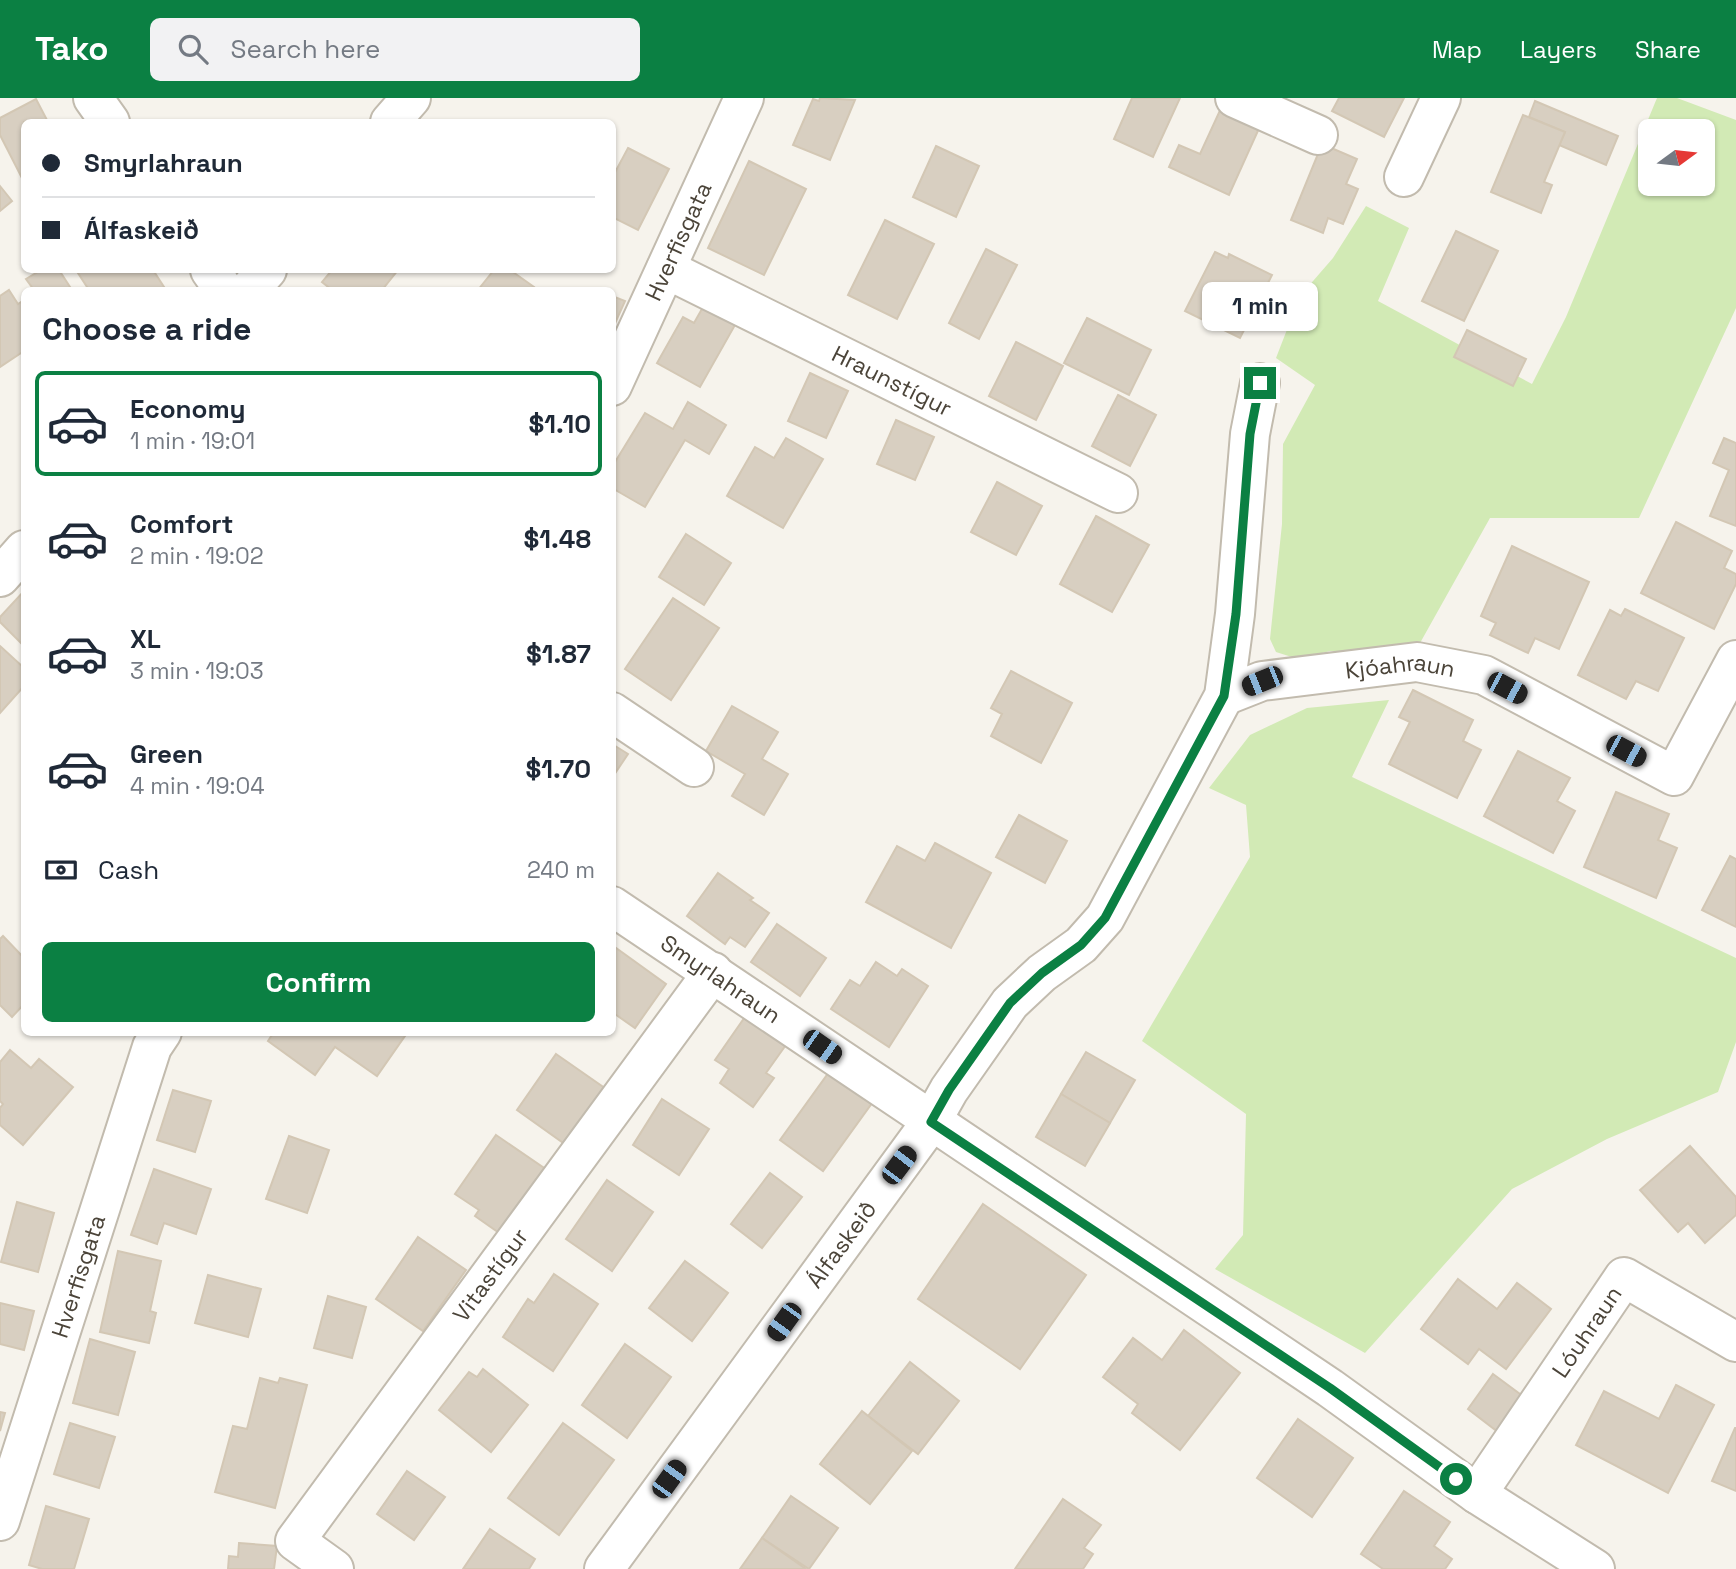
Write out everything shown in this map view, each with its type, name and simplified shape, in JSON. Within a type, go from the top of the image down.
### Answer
[{"type":"street","points":[[93,98],[108,119]]},
{"type":"street","points":[[393,119],[411,98]]},
{"type":"street","name":"Hverfisgata","points":[[616,377],[744,98]]},
{"type":"street","points":[[1235,98],[1318,135]]},
{"type":"street","points":[[1404,177],[1441,98]]},
{"type":"street","name":"Hraunstígur","points":[[666,269],[1118,493]]},
{"type":"street","points":[[252,287],[264,273]]},
{"type":"street","name":"Álfaskeið","points":[[604,1569],[931,1122],[949,1090],[1010,1003],[1042,973],[1081,945],[1105,918],[1224,696],[1236,614],[1250,434],[1260,383]]},
{"type":"street","points":[[0,577],[21,553]]},
{"type":"street","name":"Kjóahraun","points":[[1224,696],[1262,681],[1417,662],[1484,675],[1674,776],[1736,660]]},
{"type":"street","points":[[616,715],[694,767]]},
{"type":"street","name":"Smyrlahraun","points":[[616,909],[1330,1388],[1477,1494],[1595,1569]]},
{"type":"street","name":"Vitastígur","points":[[334,1569],[295,1541],[713,972]]},
{"type":"street","name":"Hverfisgata","points":[[0,1521],[152,1047],[159,1036]]},
{"type":"street","name":"Lóuhraun","points":[[1477,1494],[1624,1278],[1736,1342]]},
{"type":"green space","points":[[1657,98],[1677,98],[1736,120],[1736,308],[1639,518],[1490,518],[1415,652],[1330,651],[1298,659],[1276,652],[1270,639],[1282,524],[1283,444],[1315,385],[1276,358],[1300,296],[1333,258],[1366,206],[1409,228],[1378,301],[1532,384],[1566,317],[1638,144],[1638,196],[1715,196],[1715,119],[1648,119]]},
{"type":"green space","points":[[1389,700],[1352,777],[1736,958],[1736,1042],[1718,1092],[1607,1139],[1512,1189],[1365,1353],[1215,1269],[1243,1235],[1246,1114],[1142,1041],[1250,857],[1246,805],[1209,788],[1250,735],[1307,708]]},
{"type":"building","points":[[820,98],[855,100],[830,160],[793,145],[813,99],[819,101]]},
{"type":"building","points":[[1132,98],[1180,98],[1153,157],[1114,139]]},
{"type":"building","points":[[1339,98],[1404,98],[1384,137],[1332,111]]},
{"type":"building","points":[[36,99],[46,119],[21,119],[21,176],[0,135],[0,118]]},
{"type":"building","points":[[1535,101],[1618,136],[1606,165],[1559,145],[1565,132],[1529,117]]},
{"type":"building","points":[[1222,106],[1261,124],[1229,195],[1169,167],[1179,145],[1200,154]]},
{"type":"building","points":[[1523,115],[1565,132],[1544,182],[1552,185],[1541,213],[1491,192]]},
{"type":"building","points":[[1322,144],[1357,159],[1346,184],[1358,189],[1343,224],[1328,218],[1323,233],[1291,220]]},
{"type":"building","points":[[936,146],[979,166],[956,217],[913,197]]},
{"type":"building","points":[[628,148],[669,169],[638,230],[616,219],[616,170]]},
{"type":"building","points":[[749,161],[806,189],[764,275],[708,248]]},
{"type":"building","points":[[0,186],[12,201],[0,211]]},
{"type":"building","points":[[885,220],[934,244],[897,319],[848,295]]},
{"type":"building","points":[[1456,231],[1498,251],[1464,321],[1422,301]]},
{"type":"building","points":[[986,249],[1017,265],[979,339],[949,323]]},
{"type":"building","points":[[1215,252],[1228,258],[1229,254],[1272,275],[1240,338],[1185,311]]},
{"type":"building","points":[[36,273],[61,273],[70,287],[32,287],[26,279]]},
{"type":"building","points":[[78,273],[155,273],[164,287],[87,287]]},
{"type":"building","points":[[330,273],[396,273],[384,287],[328,287],[322,282]]},
{"type":"building","points":[[492,273],[514,273],[534,287],[480,287]]},
{"type":"building","points":[[9,290],[18,304],[21,302],[21,353],[0,367],[0,296]]},
{"type":"building","points":[[616,298],[625,301],[616,321]]},
{"type":"building","points":[[703,307],[735,325],[700,387],[657,363],[683,317],[694,323]]},
{"type":"building","points":[[1087,318],[1151,350],[1129,395],[1064,363]]},
{"type":"building","points":[[1467,330],[1526,359],[1513,386],[1454,357]]},
{"type":"building","points":[[1016,342],[1063,366],[1036,420],[989,396]]},
{"type":"building","points":[[810,373],[848,391],[826,438],[788,421]]},
{"type":"building","points":[[1118,395],[1156,415],[1130,466],[1092,446]]},
{"type":"building","points":[[688,402],[726,425],[709,454],[685,440],[645,507],[616,490],[616,460],[645,413],[673,429]]},
{"type":"building","points":[[896,420],[934,437],[915,480],[877,464]]},
{"type":"building","points":[[786,438],[823,459],[783,528],[727,496],[755,447],[774,458]]},
{"type":"building","points":[[1724,438],[1736,443],[1736,526],[1710,516],[1729,470],[1713,463]]},
{"type":"building","points":[[997,482],[1042,506],[1016,555],[971,532]]},
{"type":"building","points":[[1096,516],[1149,545],[1112,612],[1060,584]]},
{"type":"building","points":[[1676,522],[1732,551],[1724,568],[1736,574],[1736,584],[1714,629],[1641,593]]},
{"type":"building","points":[[686,534],[731,563],[704,605],[659,577]]},
{"type":"building","points":[[1512,546],[1589,582],[1559,649],[1535,638],[1528,653],[1490,635],[1496,623],[1481,616]]},
{"type":"building","points":[[21,594],[21,643],[0,622],[0,617]]},
{"type":"building","points":[[673,598],[719,628],[671,700],[625,669]]},
{"type":"building","points":[[1625,609],[1684,638],[1658,691],[1636,681],[1626,699],[1578,675],[1610,610],[1621,616]]},
{"type":"building","points":[[0,646],[21,665],[21,689],[0,713]]},
{"type":"building","points":[[1011,671],[1072,703],[1041,763],[991,736],[1002,714],[991,708]]},
{"type":"building","points":[[1413,690],[1473,720],[1463,741],[1481,750],[1457,798],[1389,764],[1410,722],[1399,717]]},
{"type":"building","points":[[732,706],[778,732],[762,759],[788,774],[764,815],[732,796],[745,774],[706,751]]},
{"type":"building","points":[[616,746],[628,754],[616,772]]},
{"type":"building","points":[[1518,751],[1570,778],[1557,801],[1575,811],[1553,853],[1484,816]]},
{"type":"building","points":[[1616,792],[1669,814],[1658,840],[1677,848],[1656,898],[1584,867]]},
{"type":"building","points":[[1019,815],[1067,841],[1045,883],[996,857]]},
{"type":"building","points":[[935,843],[991,873],[951,948],[866,902],[897,846],[925,861]]},
{"type":"building","points":[[1730,856],[1736,859],[1736,927],[1702,910]]},
{"type":"building","points":[[718,873],[769,913],[745,947],[730,937],[725,944],[687,916]]},
{"type":"building","points":[[777,924],[826,958],[800,996],[751,962]]},
{"type":"building","points":[[3,936],[21,955],[21,1007],[12,1017],[0,1005],[0,939]]},
{"type":"building","points":[[616,948],[666,984],[635,1028],[616,1015]]},
{"type":"building","points":[[876,962],[897,976],[902,969],[928,986],[889,1047],[831,1009],[850,980],[860,986]]},
{"type":"building","points":[[747,1014],[788,1042],[766,1073],[774,1078],[753,1107],[720,1083],[729,1069],[715,1060]]},
{"type":"building","points":[[271,1036],[405,1036],[377,1076],[335,1047],[315,1075],[268,1041]]},
{"type":"building","points":[[10,1050],[31,1068],[39,1059],[73,1087],[23,1145],[0,1125],[0,1108],[3,1104],[0,1101],[0,1062]]},
{"type":"building","points":[[1086,1052],[1135,1080],[1110,1123],[1061,1094]]},
{"type":"building","points":[[556,1054],[609,1091],[569,1147],[517,1110]]},
{"type":"building","points":[[832,1068],[875,1099],[823,1171],[780,1140]]},
{"type":"building","points":[[173,1090],[211,1101],[195,1152],[157,1140]]},
{"type":"building","points":[[1061,1094],[1110,1123],[1085,1166],[1036,1137]]},
{"type":"building","points":[[662,1099],[709,1129],[679,1175],[633,1145]]},
{"type":"building","points":[[496,1135],[550,1172],[505,1237],[475,1216],[479,1210],[455,1194]]},
{"type":"building","points":[[289,1136],[329,1150],[307,1213],[266,1199]]},
{"type":"building","points":[[1690,1146],[1736,1197],[1736,1215],[1705,1243],[1688,1223],[1678,1232],[1640,1190]]},
{"type":"building","points":[[154,1169],[211,1189],[196,1234],[164,1223],[157,1244],[131,1235]]},
{"type":"building","points":[[770,1173],[802,1197],[762,1248],[731,1224]]},
{"type":"building","points":[[607,1180],[653,1212],[612,1271],[566,1239]]},
{"type":"building","points":[[17,1202],[54,1213],[38,1272],[1,1262]]},
{"type":"building","points":[[983,1204],[1086,1275],[1020,1369],[918,1299]]},
{"type":"building","points":[[418,1237],[466,1270],[423,1331],[376,1299]]},
{"type":"building","points":[[118,1251],[161,1261],[150,1311],[156,1313],[149,1343],[100,1332]]},
{"type":"building","points":[[685,1261],[728,1293],[692,1341],[649,1308]]},
{"type":"building","points":[[554,1274],[598,1304],[553,1371],[503,1337],[528,1299],[534,1303]]},
{"type":"building","points":[[208,1275],[261,1289],[248,1337],[195,1323]]},
{"type":"building","points":[[1458,1279],[1497,1309],[1517,1283],[1551,1309],[1506,1369],[1479,1349],[1468,1364],[1421,1329]]},
{"type":"building","points":[[328,1296],[366,1307],[352,1358],[314,1348]]},
{"type":"building","points":[[0,1303],[34,1311],[24,1350],[0,1344]]},
{"type":"building","points":[[1184,1330],[1240,1373],[1180,1450],[1132,1413],[1138,1404],[1103,1377],[1133,1338],[1162,1360]]},
{"type":"building","points":[[90,1339],[135,1352],[118,1415],[73,1403]]},
{"type":"building","points":[[625,1344],[671,1377],[627,1438],[582,1405]]},
{"type":"building","points":[[910,1362],[959,1401],[918,1454],[868,1416]]},
{"type":"building","points":[[483,1369],[528,1405],[491,1452],[439,1410],[469,1372],[477,1377]]},
{"type":"building","points":[[1493,1374],[1524,1397],[1498,1432],[1468,1409]]},
{"type":"building","points":[[260,1378],[278,1383],[280,1378],[307,1385],[275,1508],[215,1492],[233,1426],[247,1429]]},
{"type":"building","points":[[1676,1385],[1714,1405],[1668,1493],[1576,1445],[1604,1391],[1659,1419]]},
{"type":"building","points":[[862,1411],[912,1451],[870,1504],[820,1464]]},
{"type":"building","points":[[0,1412],[5,1413],[0,1431]]},
{"type":"building","points":[[1298,1419],[1353,1458],[1312,1517],[1257,1478]]},
{"type":"building","points":[[70,1423],[115,1437],[99,1488],[54,1474]]},
{"type":"building","points":[[563,1423],[614,1460],[559,1535],[508,1498]]},
{"type":"building","points":[[1736,1428],[1736,1491],[1712,1481]]},
{"type":"building","points":[[407,1471],[445,1497],[414,1540],[377,1514]]},
{"type":"building","points":[[1404,1491],[1450,1522],[1434,1546],[1452,1559],[1445,1569],[1383,1569],[1361,1554]]},
{"type":"building","points":[[791,1496],[838,1528],[809,1569],[762,1538]]},
{"type":"building","points":[[1063,1499],[1101,1525],[1084,1548],[1093,1554],[1083,1569],[1015,1569]]},
{"type":"building","points":[[46,1506],[89,1519],[74,1569],[42,1569],[29,1565]]},
{"type":"building","points":[[490,1529],[535,1559],[529,1569],[463,1569]]},
{"type":"building","points":[[762,1538],[806,1569],[740,1569]]},
{"type":"building","points":[[239,1543],[277,1546],[274,1569],[228,1569],[229,1556],[238,1557]]},
{"type":"route","points":[[1260,383],[1250,434],[1236,614],[1224,696],[1105,918],[1081,945],[1042,973],[1010,1003],[949,1090],[931,1122],[1330,1388],[1456,1479]]}]
